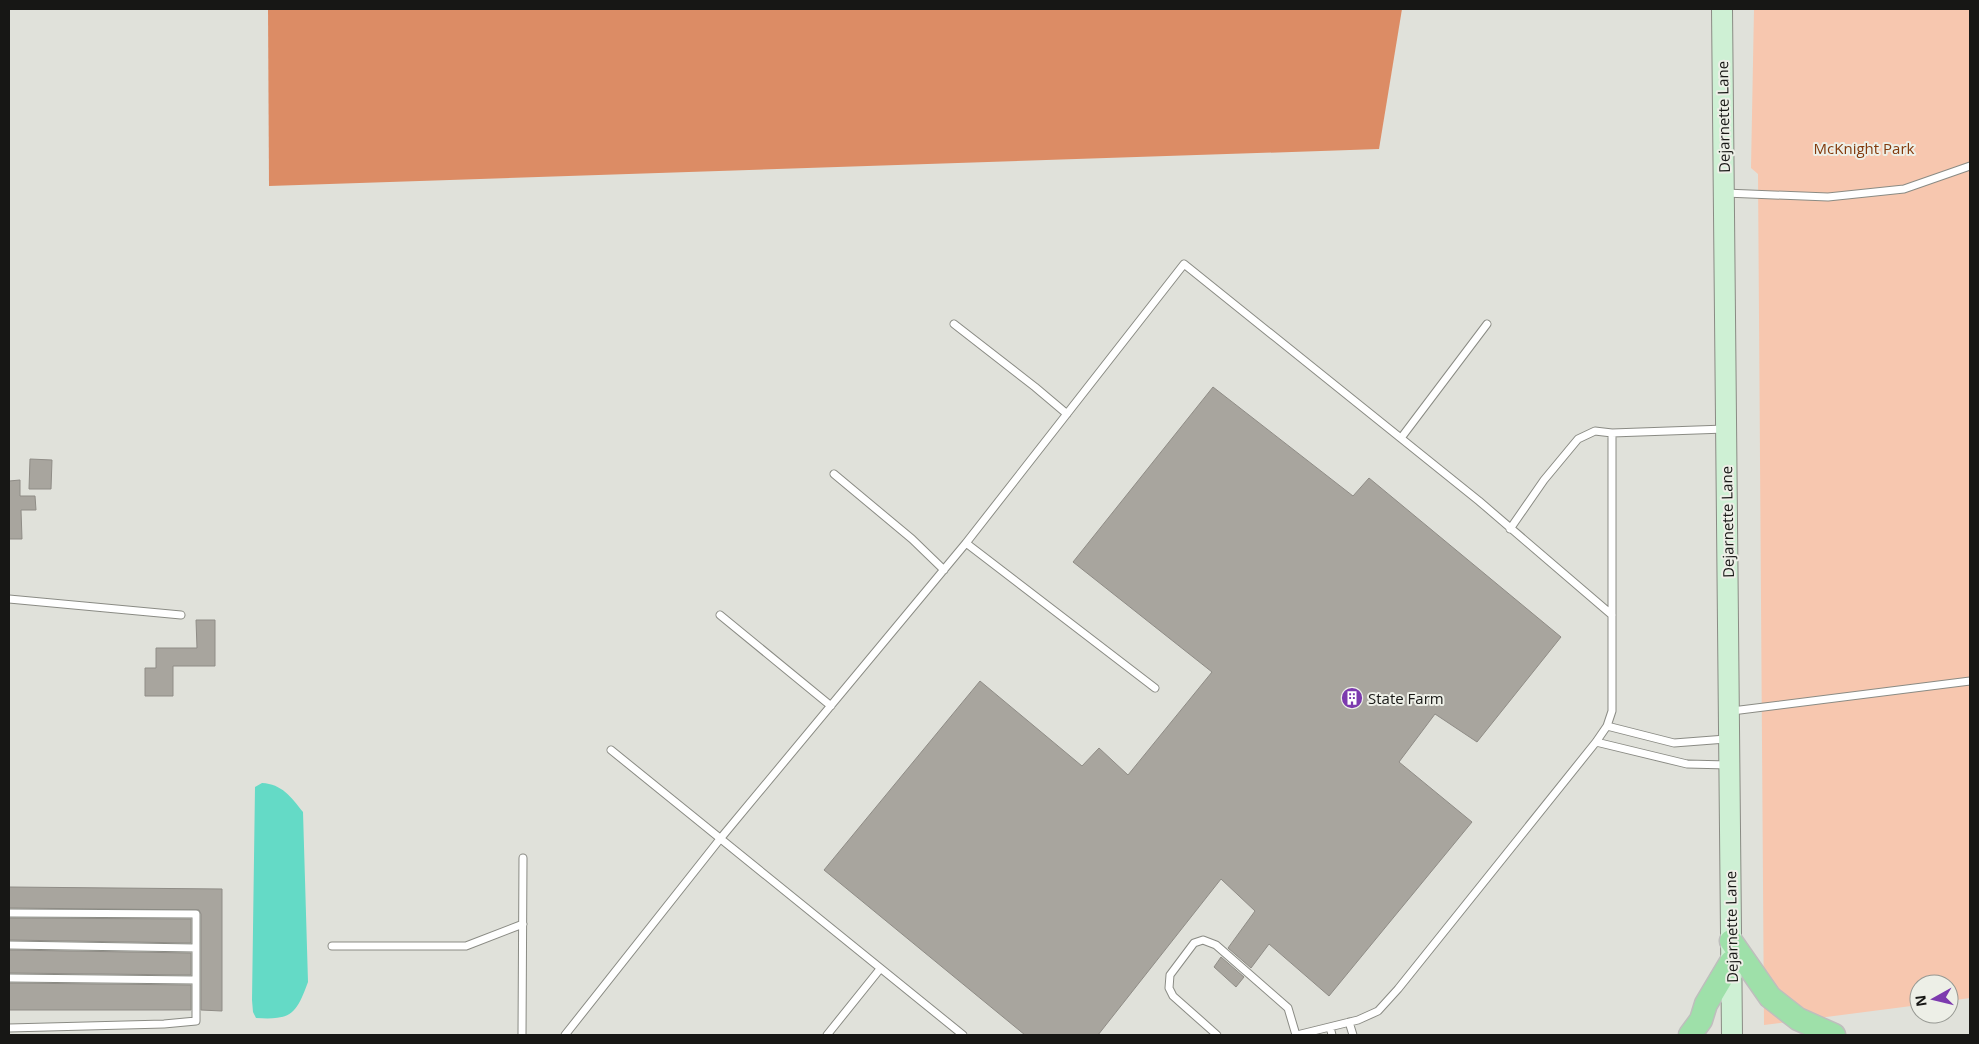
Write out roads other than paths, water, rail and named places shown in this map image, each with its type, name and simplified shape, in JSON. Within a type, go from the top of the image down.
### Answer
[{"type":"main road","name":"Dejarnette Lane","points":[[1722,9],[1732,1035]]},
{"type":"main road","points":[[1690,1035],[1701,1020],[1706,1004],[1731,952],[1770,997],[1798,1019],[1834,1035]]},
{"type":"lane","points":[[1723,193],[1828,198],[1904,189],[1970,166]]},
{"type":"lane","points":[[565,1035],[720,839],[966,544],[1184,264],[1400,438],[1612,615]]},
{"type":"lane","points":[[954,324],[1067,414]]},
{"type":"lane","points":[[1400,438],[1487,324]]},
{"type":"lane","points":[[1510,529],[1544,480],[1578,439],[1595,431],[1726,429]]},
{"type":"lane","points":[[1217,1035],[1173,996],[1169,988],[1170,975],[1194,944],[1203,940],[1216,945],[1288,1008],[1296,1035],[1349,1022],[1378,1011],[1398,989],[1607,726],[1612,711],[1612,432]]},
{"type":"lane","points":[[834,474],[906,533],[944,570]]},
{"type":"lane","points":[[966,544],[1155,688]]},
{"type":"lane","points":[[9,599],[181,615]]},
{"type":"lane","points":[[720,615],[831,706]]},
{"type":"lane","points":[[1729,711],[1970,680]]},
{"type":"lane","points":[[1607,726],[1674,743],[1729,739]]},
{"type":"lane","points":[[1596,742],[1687,764],[1729,765]]},
{"type":"lane","points":[[611,750],[962,1035]]},
{"type":"lane","points":[[522,1035],[523,858]]},
{"type":"lane","points":[[9,913],[196,914],[196,1021],[164,1024],[9,1028]]},
{"type":"lane","points":[[332,946],[466,946],[523,924]]},
{"type":"lane","points":[[9,945],[196,948]]},
{"type":"lane","points":[[827,1035],[880,969]]},
{"type":"lane","points":[[9,978],[196,980]]},
{"type":"lane","points":[[1349,1022],[1353,1035]]},
{"type":"lane","points":[[1330,1027],[1332,1035]]},
{"type":"water","points":[[262,783],[281,789],[290,796],[303,812],[308,982],[296,1008],[291,1013],[277,1018],[256,1018],[253,1012],[252,1000],[255,787]]},
{"type":"place","name":"State Farm","points":[[1352,698]]},
{"type":"park label","name":"McKnight Park","points":[[1864,148]]}]
